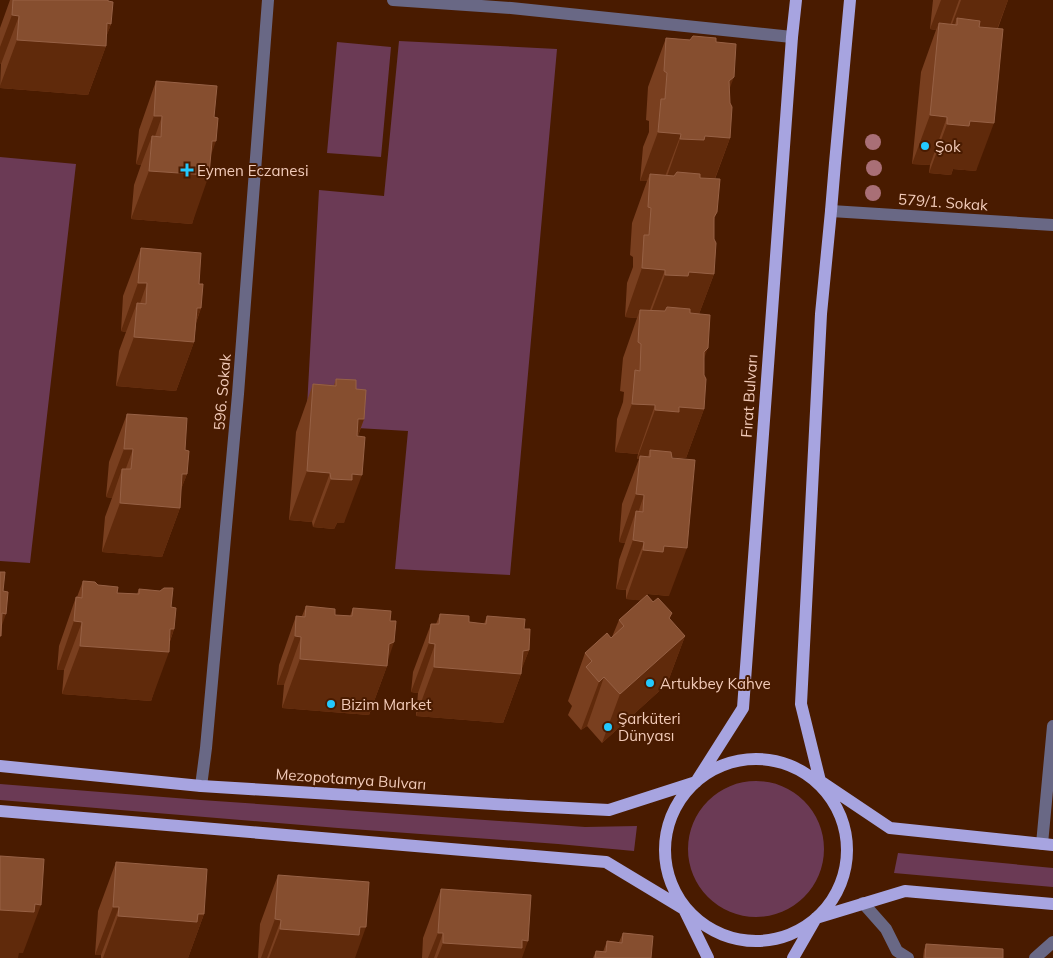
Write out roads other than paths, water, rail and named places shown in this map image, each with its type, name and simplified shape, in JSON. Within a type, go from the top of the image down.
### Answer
[{"type":"main road","name":"Fırat Bulvarı","points":[[696,782],[743,708],[796,0]]},
{"type":"main road","points":[[793,958],[816,918],[836,896],[846,867],[847,837],[838,808],[820,781],[801,704],[820,314],[850,0]]},
{"type":"main road","points":[[708,958],[672,887],[665,859],[666,830],[676,804],[696,782],[717,766],[744,759],[771,759],[797,768],[820,781],[890,828],[1048,844]]},
{"type":"main road","name":"Mezopotamya Bulvarı","points":[[0,766],[201,786],[609,810],[696,782]]},
{"type":"main road","points":[[0,812],[606,862],[684,909],[709,929],[736,940],[764,942],[792,935],[816,918],[905,891],[1053,904]]},
{"type":"street","name":"596. Sokak","points":[[201,786],[238,394],[268,0]]},
{"type":"street","points":[[393,0],[511,4],[792,37]]},
{"type":"street","name":"579/1. Sokak","points":[[831,211],[1053,225]]},
{"type":"street","points":[[1048,844],[1053,726]]},
{"type":"street","points":[[863,904],[886,929],[897,951],[908,958]]},
{"type":"street","points":[[1035,958],[1053,942]]},
{"type":"place","name":"Şok","points":[[925,146]]},
{"type":"place","name":"Eymen Eczanesi","points":[[187,170]]},
{"type":"place","name":"Artukbey Kahve","points":[[650,683]]},
{"type":"place","name":"Bizim Market","points":[[331,704]]},
{"type":"place","name":"Şarküteri Dünyası","points":[[608,727]]}]
